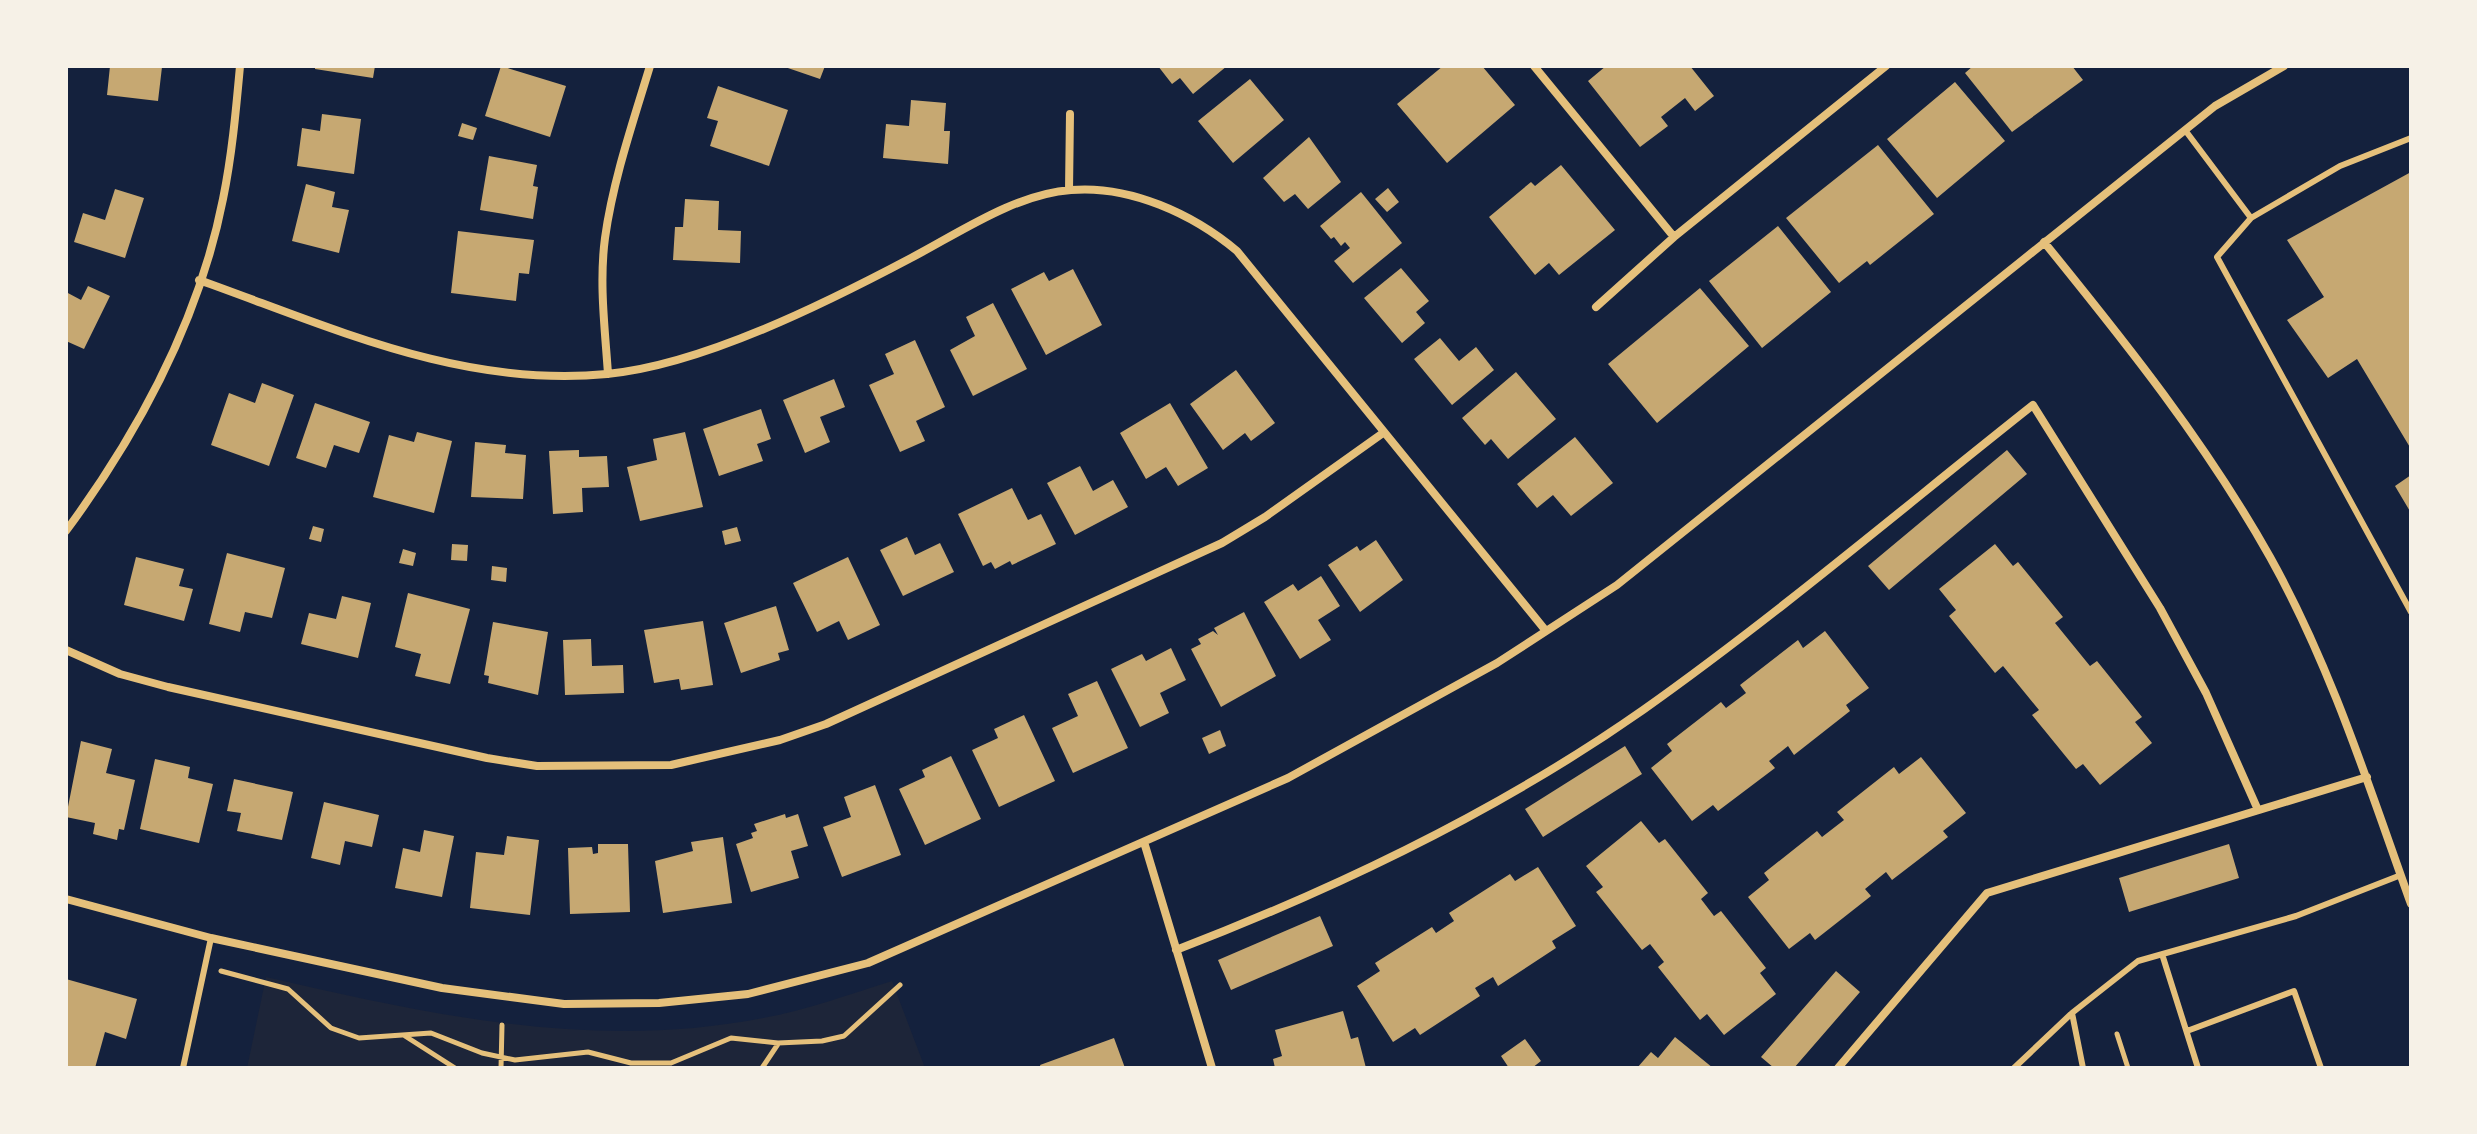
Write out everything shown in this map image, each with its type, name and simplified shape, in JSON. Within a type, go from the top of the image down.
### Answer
[{"type":"street","points":[[66,531],[151,400],[177,345],[223,201],[240,66]]},
{"type":"street","points":[[608,374],[603,282],[605,239],[626,146],[650,66]]},
{"type":"street","points":[[1534,66],[1674,237]]},
{"type":"street","points":[[1596,307],[1674,237],[1886,66]]},
{"type":"street","points":[[66,899],[211,938],[442,988],[564,1004],[703,1000],[807,981],[868,963],[1288,778],[1365,739],[1546,631],[1617,585],[2185,130],[2252,82],[2284,66]]},
{"type":"street","points":[[1069,190],[1070,114]]},
{"type":"street","points":[[199,280],[419,358],[504,374],[608,374],[687,357],[732,341],[885,272],[1016,205],[1069,190],[1132,196],[1211,229],[1237,251],[1546,631]]},
{"type":"street","points":[[2044,242],[2172,403],[2240,506],[2304,625],[2367,777],[2411,904]]},
{"type":"street","points":[[1176,950],[1270,914],[1391,859],[1573,754],[1710,661],[2033,405],[2160,608],[2206,693],[2258,810]]},
{"type":"street","points":[[66,650],[120,674],[168,687],[487,758],[588,768],[671,765],[766,744],[826,724],[1174,567],[1265,517],[1383,433]]},
{"type":"street","points":[[1838,1068],[1987,893],[2367,777]]},
{"type":"street","points":[[1144,842],[1212,1068]]},
{"type":"lane","points":[[2185,130],[2251,218]]},
{"type":"lane","points":[[2411,138],[2340,166],[2251,218],[2217,257],[2411,612]]},
{"type":"lane","points":[[2014,1068],[2072,1013],[2138,961],[2296,916],[2401,875]]},
{"type":"lane","points":[[183,1068],[211,938]]},
{"type":"lane","points":[[2162,954],[2198,1068]]},
{"type":"lane","points":[[2187,1031],[2294,991],[2321,1068]]},
{"type":"lane","points":[[2072,1013],[2083,1068]]},
{"type":"path","points":[[205,967],[288,989],[331,1028],[359,1038],[431,1033],[515,1060],[588,1052],[631,1063],[671,1063],[731,1038],[778,1043],[822,1041],[844,1036],[900,985]]},
{"type":"path","points":[[501,1068],[502,1025]]},
{"type":"path","points":[[2117,1034],[2128,1068]]},
{"type":"path","points":[[404,1036],[455,1068]]},
{"type":"path","points":[[762,1068],[778,1043]]},
{"type":"shaded area","points":[[266,977],[389,1004],[513,1024],[575,1030],[638,1031],[700,1027],[763,1018],[892,981],[925,1068],[247,1068]]},
{"type":"building","points":[[110,66],[162,67],[158,101],[107,95]]},
{"type":"building","points":[[315,66],[375,66],[373,78],[315,69]]},
{"type":"building","points":[[501,66],[566,86],[550,137],[485,116]]},
{"type":"building","points":[[782,66],[825,66],[820,79]]},
{"type":"building","points":[[1158,66],[1227,66],[1193,94],[1180,78],[1172,84]]},
{"type":"building","points":[[1443,66],[1482,66],[1515,105],[1447,163],[1397,104]]},
{"type":"building","points":[[1606,66],[1690,66],[1714,96],[1695,111],[1685,98],[1661,117],[1668,126],[1640,147],[1588,81]]},
{"type":"building","points":[[1973,66],[2072,66],[2083,80],[2012,132],[1965,73]]},
{"type":"building","points":[[1250,79],[1284,120],[1233,163],[1198,121]]},
{"type":"building","points":[[1955,82],[2005,141],[1937,198],[1887,139]]},
{"type":"building","points":[[718,86],[788,110],[769,166],[710,146],[718,121],[707,118]]},
{"type":"building","points":[[911,100],[946,103],[944,131],[950,131],[948,164],[883,158],[886,124],[909,126]]},
{"type":"building","points":[[322,114],[361,119],[354,174],[297,166],[302,128],[320,131]]},
{"type":"building","points":[[462,123],[477,128],[473,140],[458,136]]},
{"type":"building","points":[[1309,137],[1341,182],[1308,209],[1295,194],[1284,202],[1263,178]]},
{"type":"building","points":[[1878,145],[1934,214],[1870,265],[1867,261],[1839,283],[1786,218]]},
{"type":"building","points":[[489,156],[537,165],[533,186],[538,187],[533,219],[480,210]]},
{"type":"building","points":[[1561,165],[1615,230],[1559,275],[1549,263],[1535,275],[1489,217],[1531,182],[1535,186]]},
{"type":"building","points":[[2411,172],[2411,449],[2357,359],[2328,378],[2287,320],[2324,297],[2287,240]]},
{"type":"building","points":[[306,184],[335,192],[332,207],[349,210],[339,253],[292,241]]},
{"type":"building","points":[[1388,188],[1399,202],[1387,212],[1375,199]]},
{"type":"building","points":[[115,189],[144,198],[125,258],[74,242],[83,213],[105,220]]},
{"type":"building","points":[[1361,192],[1402,243],[1353,283],[1334,261],[1350,248],[1345,242],[1341,246],[1334,237],[1331,239],[1320,226]]},
{"type":"building","points":[[685,199],[719,201],[718,230],[741,231],[740,263],[673,260],[675,227],[683,227]]},
{"type":"building","points":[[1778,226],[1831,292],[1762,348],[1709,281]]},
{"type":"building","points":[[458,231],[534,240],[529,274],[519,273],[516,301],[451,293]]},
{"type":"building","points":[[1401,268],[1429,301],[1416,312],[1425,323],[1402,343],[1364,298]]},
{"type":"building","points":[[1073,269],[1102,325],[1046,355],[1011,289],[1044,272],[1049,281]]},
{"type":"building","points":[[88,286],[110,296],[84,349],[66,341],[66,292],[81,300]]},
{"type":"building","points":[[1700,288],[1749,346],[1657,423],[1608,364]]},
{"type":"building","points":[[993,303],[1027,369],[973,396],[950,350],[975,336],[966,317]]},
{"type":"building","points":[[1440,338],[1459,361],[1476,347],[1494,370],[1452,405],[1414,359]]},
{"type":"building","points":[[915,340],[945,407],[916,421],[925,441],[900,452],[869,385],[894,374],[885,354]]},
{"type":"building","points":[[1236,370],[1275,423],[1251,441],[1245,433],[1223,450],[1190,404]]},
{"type":"building","points":[[1516,372],[1556,419],[1508,459],[1491,439],[1485,445],[1462,418]]},
{"type":"building","points":[[834,379],[845,407],[820,417],[830,442],[805,453],[783,400]]},
{"type":"building","points":[[262,383],[294,395],[269,466],[211,445],[229,393],[255,403]]},
{"type":"building","points":[[315,403],[370,422],[359,453],[334,445],[326,468],[296,458]]},
{"type":"building","points":[[1170,403],[1208,468],[1178,486],[1166,467],[1146,479],[1120,433]]},
{"type":"building","points":[[761,409],[771,439],[757,444],[763,461],[719,476],[703,429]]},
{"type":"building","points":[[417,432],[452,441],[434,513],[373,497],[389,435],[414,442]]},
{"type":"building","points":[[685,432],[703,507],[640,521],[627,467],[657,460],[653,439]]},
{"type":"building","points":[[1575,437],[1613,483],[1571,516],[1553,495],[1537,508],[1517,484]]},
{"type":"building","points":[[475,442],[506,445],[505,453],[526,455],[523,499],[471,497]]},
{"type":"building","points":[[579,450],[579,457],[607,456],[609,487],[582,488],[583,512],[553,514],[549,451]]},
{"type":"building","points":[[2007,450],[2027,474],[1889,590],[1868,566]]},
{"type":"building","points":[[1080,466],[1093,491],[1113,480],[1128,507],[1075,535],[1047,483]]},
{"type":"building","points":[[2411,475],[2411,513],[2395,486]]},
{"type":"building","points":[[1012,488],[1028,520],[1041,514],[1056,544],[1012,565],[1010,561],[995,569],[991,562],[983,566],[958,514]]},
{"type":"building","points":[[313,526],[324,529],[321,542],[309,539]]},
{"type":"building","points":[[737,527],[741,541],[725,545],[722,531]]},
{"type":"building","points":[[907,537],[915,555],[940,543],[954,572],[903,596],[880,550]]},
{"type":"building","points":[[1376,540],[1403,580],[1360,612],[1328,565],[1357,546],[1360,551]]},
{"type":"building","points":[[452,544],[468,545],[467,561],[451,560]]},
{"type":"building","points":[[1995,544],[2013,566],[2018,562],[2063,617],[2055,623],[2090,666],[2097,661],[2142,717],[2135,722],[2152,743],[2100,785],[2083,764],[2076,769],[2032,715],[2039,710],[2003,666],[1995,673],[1949,616],[1956,610],[1939,589]]},
{"type":"building","points":[[403,549],[416,553],[413,566],[399,563]]},
{"type":"building","points":[[227,553],[285,568],[272,618],[245,612],[240,632],[209,624]]},
{"type":"building","points":[[136,557],[184,569],[179,586],[193,589],[184,621],[124,605]]},
{"type":"building","points":[[848,557],[880,625],[848,640],[839,621],[817,632],[793,583]]},
{"type":"building","points":[[492,566],[507,568],[506,582],[491,580]]},
{"type":"building","points":[[1321,576],[1340,606],[1318,620],[1331,640],[1300,659],[1264,602],[1293,584],[1298,591]]},
{"type":"building","points":[[408,593],[470,609],[450,684],[415,676],[421,654],[395,647]]},
{"type":"building","points":[[342,596],[371,603],[358,658],[301,644],[309,613],[336,619]]},
{"type":"building","points":[[776,606],[789,650],[778,653],[780,660],[741,673],[724,623]]},
{"type":"building","points":[[1244,612],[1276,676],[1221,707],[1191,649],[1201,644],[1198,639],[1213,631],[1218,635],[1214,628]]},
{"type":"building","points":[[703,621],[713,685],[681,690],[679,679],[654,683],[644,630]]},
{"type":"building","points":[[493,622],[548,632],[538,695],[488,683],[489,676],[484,675]]},
{"type":"building","points":[[1825,631],[1869,688],[1846,705],[1850,711],[1794,755],[1788,746],[1769,761],[1775,768],[1718,811],[1713,805],[1692,821],[1651,768],[1672,751],[1667,744],[1721,702],[1726,708],[1746,693],[1740,685],[1798,640],[1803,648]]},
{"type":"building","points":[[591,639],[592,666],[623,665],[624,693],[565,695],[563,640]]},
{"type":"building","points":[[1171,648],[1186,680],[1160,693],[1169,713],[1140,727],[1111,669],[1142,654],[1146,661]]},
{"type":"building","points":[[1097,681],[1128,748],[1073,773],[1052,728],[1078,716],[1068,694]]},
{"type":"building","points":[[1024,715],[1055,781],[999,807],[972,750],[998,738],[994,729]]},
{"type":"building","points":[[1220,730],[1226,746],[1209,754],[1202,738]]},
{"type":"building","points":[[81,741],[112,749],[106,773],[135,780],[124,830],[119,829],[117,840],[93,834],[95,823],[66,817]]},
{"type":"building","points":[[1625,746],[1642,774],[1543,837],[1525,809]]},
{"type":"building","points":[[951,756],[981,819],[925,845],[899,789],[925,777],[922,770]]},
{"type":"building","points":[[1921,757],[1966,813],[1943,831],[1948,837],[1892,880],[1886,872],[1865,889],[1871,896],[1815,940],[1810,933],[1789,949],[1748,897],[1769,880],[1764,873],[1817,831],[1822,837],[1844,820],[1837,812],[1894,767],[1899,774]]},
{"type":"building","points":[[155,759],[190,767],[188,778],[213,784],[199,843],[140,829]]},
{"type":"building","points":[[234,779],[293,792],[282,840],[237,831],[241,813],[227,811]]},
{"type":"building","points":[[875,785],[901,855],[842,877],[823,827],[851,817],[844,797]]},
{"type":"building","points":[[324,802],[379,815],[372,847],[345,841],[340,865],[311,858]]},
{"type":"building","points":[[785,814],[786,818],[798,814],[808,846],[791,851],[799,878],[751,892],[736,844],[753,838],[751,833],[757,831],[754,824]]},
{"type":"building","points":[[1641,821],[1659,843],[1665,839],[1708,893],[1701,899],[1714,916],[1721,911],[1766,968],[1760,973],[1776,994],[1724,1035],[1707,1014],[1700,1020],[1658,967],[1664,962],[1650,944],[1642,950],[1596,892],[1603,887],[1586,866]]},
{"type":"building","points":[[424,830],[454,836],[442,897],[395,888],[403,848],[420,852]]},
{"type":"building","points":[[507,836],[539,840],[530,915],[470,908],[476,852],[504,855]]},
{"type":"building","points":[[723,837],[732,903],[663,913],[655,861],[693,851],[691,842]]},
{"type":"building","points":[[598,844],[628,844],[630,912],[570,914],[568,848],[592,847],[593,854],[598,853]]},
{"type":"building","points":[[2229,844],[2239,878],[2129,912],[2119,878]]},
{"type":"building","points":[[1538,867],[1576,926],[1552,941],[1556,948],[1498,986],[1493,977],[1475,988],[1480,996],[1420,1035],[1415,1028],[1393,1042],[1357,986],[1380,971],[1375,963],[1432,927],[1436,933],[1454,921],[1449,913],[1510,874],[1515,881]]},
{"type":"building","points":[[1320,916],[1333,946],[1231,990],[1218,960]]},
{"type":"building","points":[[1836,971],[1860,992],[1794,1068],[1774,1068],[1761,1057]]},
{"type":"building","points":[[66,979],[137,999],[126,1039],[105,1032],[95,1068],[66,1068]]},
{"type":"building","points":[[1343,1011],[1351,1039],[1358,1037],[1366,1068],[1275,1068],[1273,1059],[1282,1056],[1275,1030]]},
{"type":"building","points":[[1675,1037],[1713,1068],[1637,1068],[1651,1052],[1658,1058]]},
{"type":"building","points":[[1114,1038],[1125,1068],[1041,1068],[1040,1065]]},
{"type":"building","points":[[1525,1039],[1541,1061],[1532,1068],[1509,1068],[1501,1056]]}]
